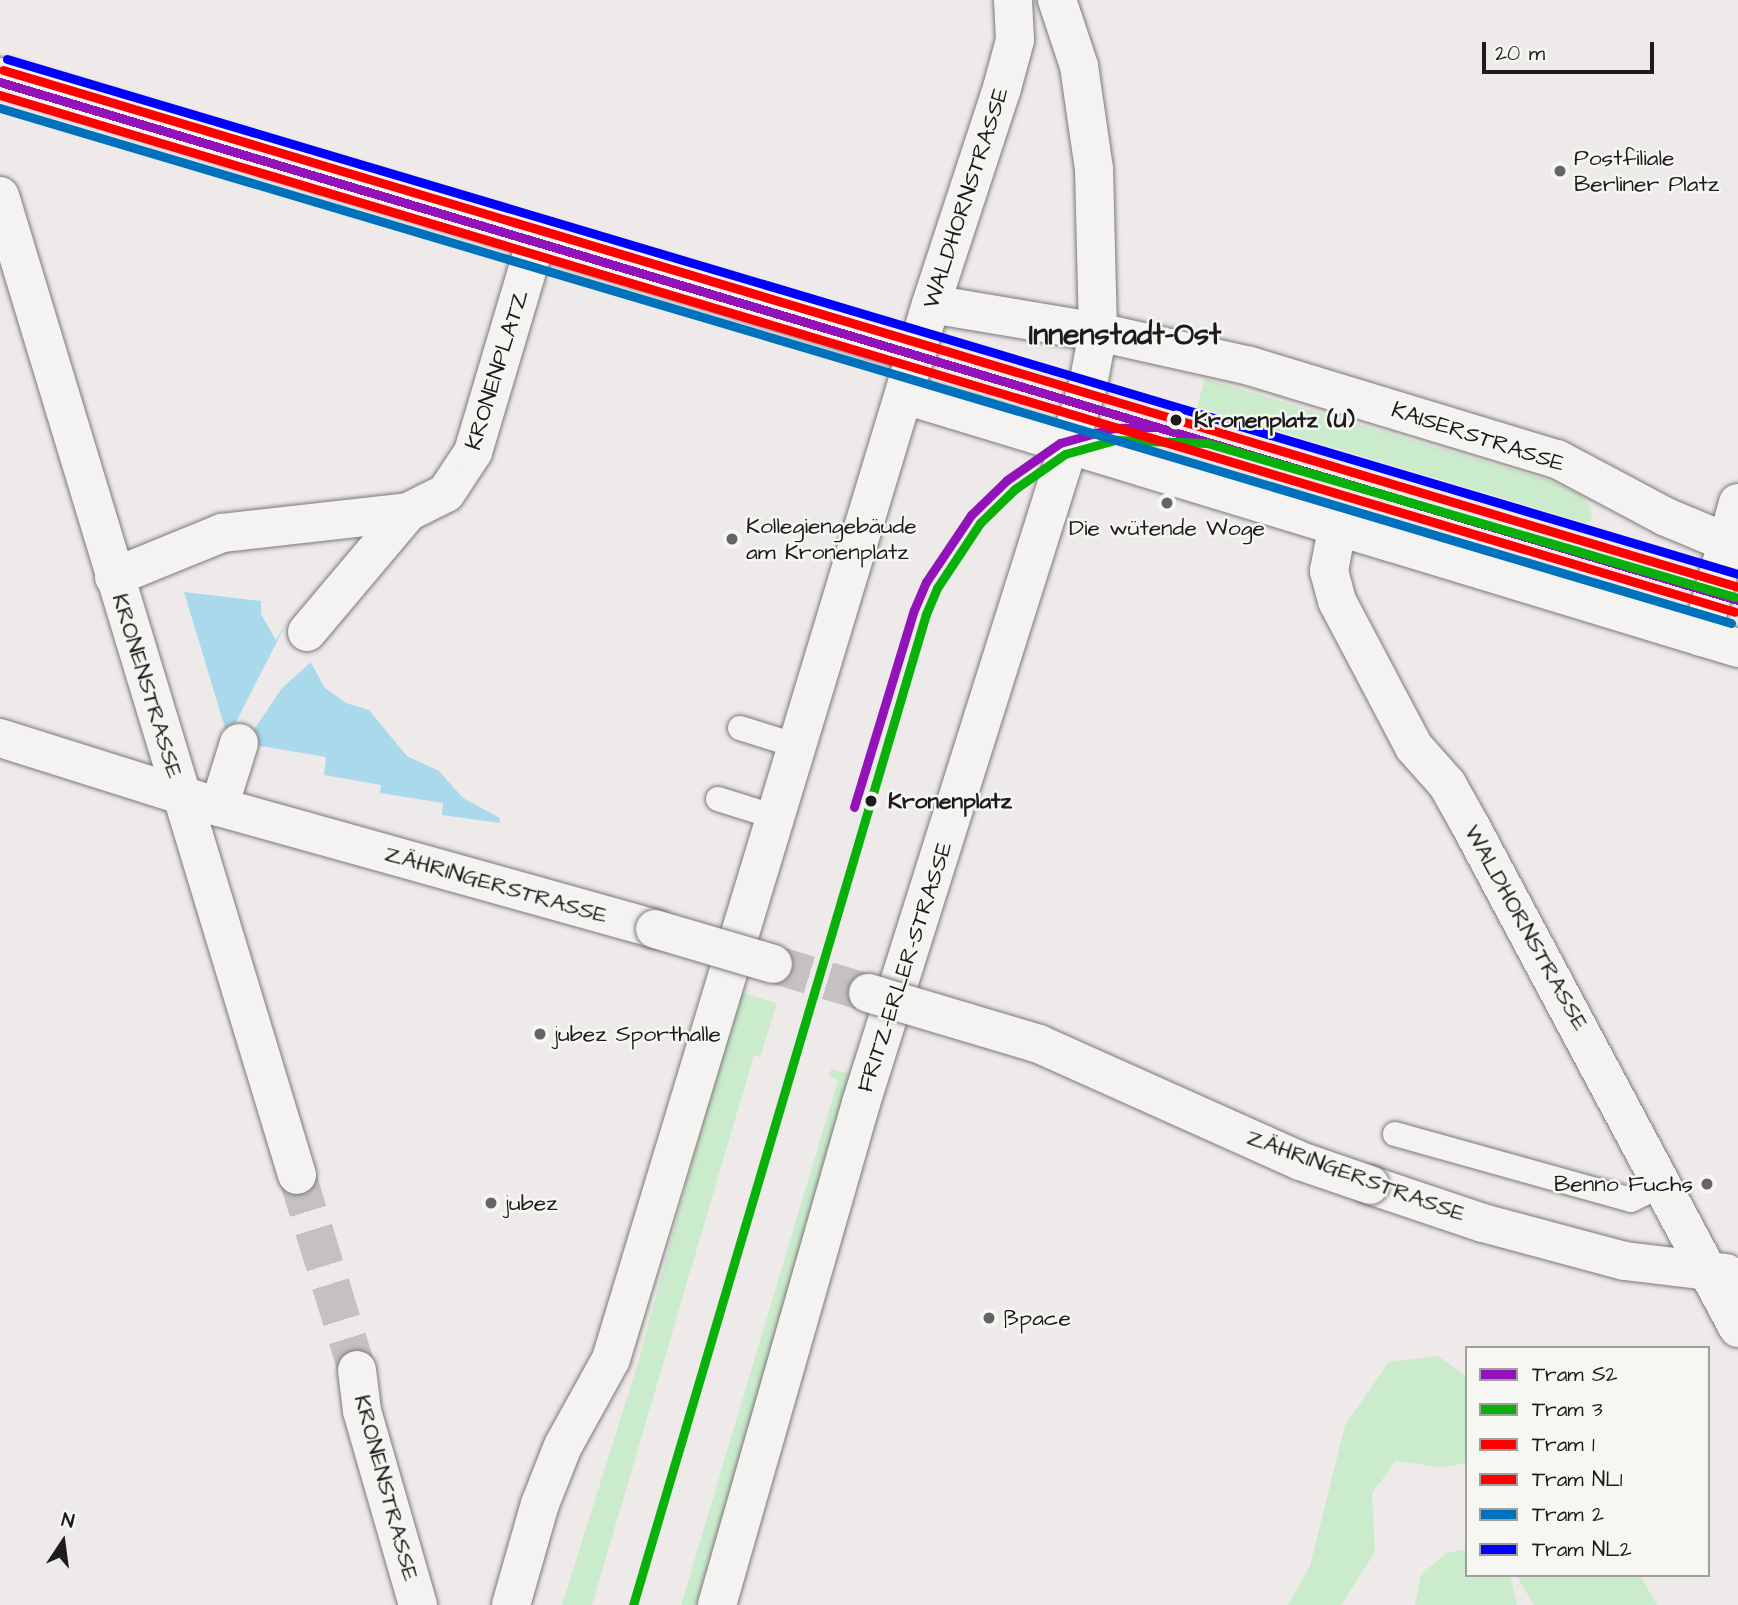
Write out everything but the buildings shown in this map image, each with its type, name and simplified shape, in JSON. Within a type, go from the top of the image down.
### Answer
[{"type":"street","name":"WALDHORNSTRASSE","points":[[905,395],[1015,40],[1013,0]]},
{"type":"street","points":[[1057,0],[1079,66],[1094,169],[1098,332]]},
{"type":"street","points":[[0,77],[917,353]]},
{"type":"street","name":"KRONENSTRASSE","points":[[0,195],[179,794],[297,1175]]},
{"type":"street","name":"KRONENPLATZ","points":[[114,577],[222,533],[408,512],[446,493],[466,469],[536,240]]},
{"type":"street","name":"KAISERSTRASSE","points":[[931,304],[1098,332],[1221,357],[1557,459],[1732,545]]},
{"type":"street","name":"FRITZ-ERLER-STRASSE","points":[[718,1605],[809,1279],[881,997],[1070,447],[1098,332]]},
{"type":"street","points":[[510,1605],[540,1504],[563,1446],[611,1359],[905,395],[1337,529],[1738,648]]},
{"type":"street","points":[[1701,637],[1732,545],[1738,503]]},
{"type":"street","name":"KRONENPLATZ","points":[[307,632],[408,512]]},
{"type":"street","name":"WALDHORNSTRASSE","points":[[1337,529],[1329,570],[1337,601],[1414,747],[1447,784],[1664,1184],[1723,1272],[1738,1328]]},
{"type":"street","name":"ZÄHRINGERSTRASSE","points":[[0,738],[219,807],[773,964]]},
{"type":"street","points":[[219,807],[239,743]]},
{"type":"street","name":"ZÄHRINGERSTRASSE","points":[[881,997],[1039,1044],[1300,1161],[1483,1223],[1625,1261],[1723,1272]]},
{"type":"street","name":"KRONENSTRASSE","points":[[357,1370],[362,1411],[418,1605]]},
{"type":"lane","points":[[740,728],[797,746]]},
{"type":"lane","points":[[718,799],[775,817]]},
{"type":"lane","points":[[881,997],[1041,1046]]},
{"type":"lane","points":[[1395,1134],[1630,1200],[1664,1184]]},
{"type":"green space","points":[[1205,379],[1551,481],[1581,496],[1590,507],[1592,520],[1585,523],[1197,407]]},
{"type":"green space","points":[[738,992],[777,1003],[760,1057],[754,1055],[592,1605],[562,1605],[638,1363]]},
{"type":"green space","points":[[831,1069],[853,1075],[696,1605],[681,1605],[838,1080],[830,1077]]},
{"type":"green space","points":[[1438,1356],[1465,1376],[1465,1463],[1440,1467],[1396,1461],[1372,1493],[1375,1552],[1341,1605],[1288,1605],[1310,1566],[1345,1425],[1389,1362]]},
{"type":"green space","points":[[1465,1550],[1465,1577],[1510,1577],[1517,1605],[1415,1605],[1421,1575],[1446,1553]]},
{"type":"green space","points":[[1517,1577],[1641,1577],[1657,1605],[1534,1605]]},
{"type":"water","points":[[184,592],[261,601],[261,614],[276,640],[288,620],[329,646],[310,661],[325,688],[346,703],[369,710],[407,756],[439,771],[463,798],[500,818],[500,823],[442,815],[443,803],[380,793],[381,785],[324,775],[326,757],[229,741]]},
{"type":"pier","points":[[288,620],[329,646],[282,688],[253,731],[235,724]]},
{"type":"tunnel","points":[[773,964],[868,993]]},
{"type":"tunnel","points":[[297,1175],[357,1370]]},
{"type":"tram line","name":"NL2","points":[[7,59],[1738,574]]},
{"type":"tram line","name":"NL1","points":[[3,70],[1738,587]]},
{"type":"tram line","name":"S2","points":[[0,82],[1738,600]]},
{"type":"tram line","name":"1","points":[[0,95],[1735,612]]},
{"type":"tram line","name":"2","points":[[0,108],[1731,623]]},
{"type":"tram line","name":"S2","points":[[854,807],[914,610],[926,582],[971,515],[1007,480],[1060,443],[1114,428],[1155,427]]},
{"type":"tram line","name":"3","points":[[633,1605],[926,614],[937,588],[980,523],[1015,489],[1065,454],[1115,440],[1207,443],[1735,597]]},
{"type":"place","name":"Postfiliale Berliner Platz","points":[[1560,171]]},
{"type":"place","name":"Kronenplatz (U)","points":[[1176,420]]},
{"type":"place","name":"Die wütende Woge","points":[[1167,503]]},
{"type":"place","name":"Kollegiengebäude am Kronenplatz","points":[[732,539]]},
{"type":"place","name":"Kronenplatz","points":[[871,801]]},
{"type":"place","name":"jubez Sporthalle","points":[[540,1034]]},
{"type":"place","name":"Benno Fuchs","points":[[1707,1184]]},
{"type":"place","name":"jubez","points":[[491,1203]]},
{"type":"place","name":"ßpace","points":[[989,1318]]},
{"type":"district","name":"Innenstadt-Ost","points":[[1125,335]]}]
